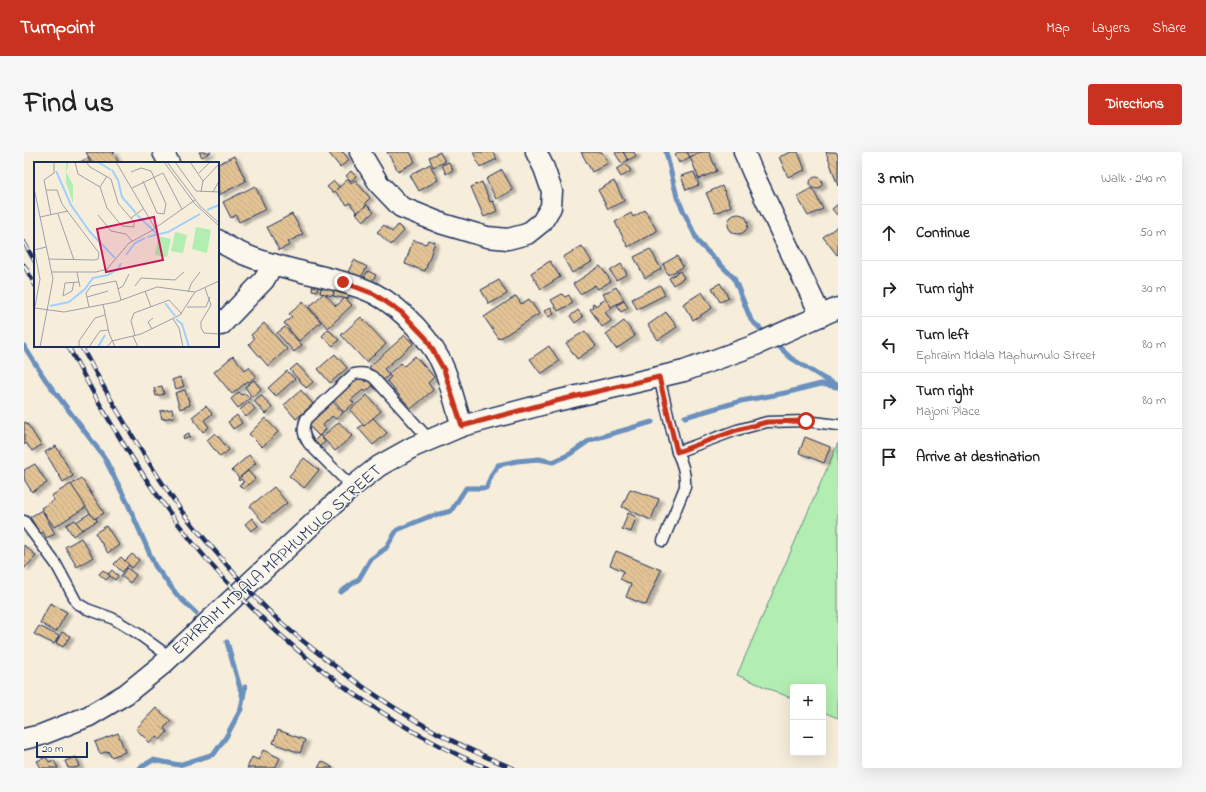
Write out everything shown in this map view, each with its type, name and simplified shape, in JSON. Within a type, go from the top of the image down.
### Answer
[{"type":"street","points":[[163,152],[168,162]]},
{"type":"street","points":[[360,152],[378,184],[401,207],[443,224],[487,237],[508,239],[527,234],[542,222],[551,207],[552,191],[544,168],[536,152]]},
{"type":"street","points":[[744,152],[753,173],[829,312]]},
{"type":"street","points":[[219,241],[226,246],[273,264],[343,282],[374,294],[401,312],[426,338],[444,370],[462,426]]},
{"type":"street","points":[[221,325],[264,280],[273,264]]},
{"type":"street","name":"EPHRAIM MDALA MAPHUMULO STREET","points":[[24,739],[41,735],[89,716],[126,694],[170,657],[352,488],[379,466],[413,447],[462,426],[556,401],[684,371],[753,346],[829,312]]},
{"type":"lane","points":[[352,488],[309,444],[304,437],[303,427],[306,419],[354,374],[360,372],[374,377],[430,440]]},
{"type":"lane","points":[[659,377],[677,452],[684,467],[686,478],[685,487],[663,540]]},
{"type":"lane","points":[[677,452],[737,430],[767,422],[806,421],[838,425]]},
{"type":"lane","points":[[24,521],[56,564],[77,603],[87,609],[118,622],[137,633],[170,657]]},
{"type":"green space","points":[[838,443],[838,718],[826,713],[826,684],[790,684],[790,698],[737,675]]},
{"type":"building","points":[[86,152],[115,152],[113,153],[118,161],[116,162],[91,162]]},
{"type":"building","points":[[199,152],[211,152],[202,157]]},
{"type":"building","points":[[328,152],[343,152],[349,160],[340,167]]},
{"type":"building","points":[[387,152],[410,152],[415,162],[398,171]]},
{"type":"building","points":[[440,152],[445,162],[433,167],[429,157]]},
{"type":"building","points":[[473,152],[493,152],[497,159],[480,167]]},
{"type":"building","points":[[581,152],[602,152],[608,163],[592,172]]},
{"type":"building","points":[[623,152],[628,160],[622,164],[615,153]]},
{"type":"building","points":[[623,152],[634,152],[636,156],[628,160]]},
{"type":"building","points":[[678,152],[687,152],[690,157],[679,163],[675,154]]},
{"type":"building","points":[[687,152],[702,152],[690,157]]},
{"type":"building","points":[[702,152],[709,152],[717,171],[699,179],[690,157]]},
{"type":"building","points":[[791,152],[798,152],[805,170],[788,177],[779,157]]},
{"type":"building","points":[[826,152],[837,152],[838,186]]},
{"type":"building","points":[[234,156],[246,181],[219,195],[219,164]]},
{"type":"building","points":[[88,158],[90,162],[80,162]]},
{"type":"building","points":[[449,162],[453,170],[446,174],[442,165]]},
{"type":"building","points":[[430,164],[438,180],[419,191],[410,175]]},
{"type":"building","points":[[626,164],[631,171],[621,177],[616,169]]},
{"type":"building","points":[[502,170],[513,190],[496,199],[486,179]]},
{"type":"building","points":[[351,171],[356,176],[351,181],[346,176]]},
{"type":"building","points":[[694,172],[699,185],[686,190],[681,176]]},
{"type":"building","points":[[818,177],[821,178],[821,188],[814,189],[811,188],[810,181],[811,178]]},
{"type":"building","points":[[348,179],[351,183],[355,180],[370,198],[365,203],[367,205],[357,213],[350,203],[347,205],[335,191]]},
{"type":"building","points":[[334,181],[339,187],[333,193],[327,187]]},
{"type":"building","points":[[614,181],[624,201],[608,209],[598,190]]},
{"type":"building","points":[[482,182],[490,202],[493,201],[497,211],[484,217],[471,187]]},
{"type":"building","points":[[255,186],[266,209],[239,222],[236,215],[231,218],[223,202]]},
{"type":"building","points":[[722,186],[731,206],[715,213],[706,193]]},
{"type":"building","points":[[812,188],[823,209],[808,216],[797,196]]},
{"type":"building","points":[[838,204],[838,214],[837,215],[832,209]]},
{"type":"building","points":[[367,205],[374,212],[363,221],[355,212],[357,213]]},
{"type":"building","points":[[645,210],[657,231],[628,247],[615,222],[631,213],[633,217]]},
{"type":"building","points":[[292,214],[303,234],[288,242],[290,245],[279,250],[267,227]]},
{"type":"building","points":[[738,214],[745,217],[748,224],[745,231],[738,234],[731,231],[728,224],[731,217]]},
{"type":"building","points":[[384,225],[392,232],[398,225],[404,231],[391,245],[377,232]]},
{"type":"building","points":[[838,226],[838,254],[837,255],[823,237]]},
{"type":"building","points":[[413,240],[426,244],[428,240],[435,242],[425,271],[405,264]]},
{"type":"building","points":[[582,246],[592,262],[572,273],[563,257]]},
{"type":"building","points":[[650,249],[661,269],[645,278],[634,257]]},
{"type":"building","points":[[677,256],[683,267],[668,275],[663,264]]},
{"type":"building","points":[[354,260],[367,267],[360,279],[348,272]]},
{"type":"building","points":[[550,261],[560,277],[541,289],[531,273]]},
{"type":"building","points":[[621,264],[627,274],[616,280],[610,271]]},
{"type":"building","points":[[600,266],[611,281],[598,289],[595,285],[580,294],[573,284]]},
{"type":"building","points":[[368,271],[376,275],[371,283],[363,279]]},
{"type":"building","points":[[680,271],[684,278],[673,285],[669,278]]},
{"type":"building","points":[[499,280],[507,294],[489,304],[481,290]]},
{"type":"building","points":[[313,283],[318,285],[317,291],[312,290]]},
{"type":"building","points":[[720,283],[729,298],[720,302],[712,288]]},
{"type":"building","points":[[322,284],[335,288],[333,296],[320,293]]},
{"type":"building","points":[[660,285],[665,295],[637,309],[632,299]]},
{"type":"building","points":[[616,287],[624,300],[611,307],[603,294]]},
{"type":"building","points":[[335,288],[349,292],[348,299],[333,296]]},
{"type":"building","points":[[702,292],[712,308],[693,320],[683,304]]},
{"type":"building","points":[[324,293],[336,306],[345,298],[352,305],[328,328],[309,307]]},
{"type":"building","points":[[562,294],[565,297],[569,295],[573,303],[558,311],[551,300]]},
{"type":"building","points":[[516,296],[521,304],[529,299],[539,314],[499,339],[484,317]]},
{"type":"building","points":[[606,299],[612,308],[605,312],[611,321],[602,327],[590,309],[593,307],[592,304],[594,303],[595,306]]},
{"type":"building","points":[[624,301],[628,308],[621,312],[617,305]]},
{"type":"building","points":[[303,302],[321,322],[299,341],[284,323],[292,317],[289,314]]},
{"type":"building","points":[[551,307],[554,314],[548,317],[544,311]]},
{"type":"building","points":[[578,310],[583,317],[575,323],[570,316]]},
{"type":"building","points":[[666,312],[677,327],[658,340],[648,325]]},
{"type":"building","points":[[361,317],[386,344],[366,362],[341,335]]},
{"type":"building","points":[[624,321],[635,336],[616,349],[606,334]]},
{"type":"building","points":[[264,323],[287,349],[268,366],[249,344],[254,339],[251,335]]},
{"type":"building","points":[[285,327],[302,345],[294,352],[277,333]]},
{"type":"building","points":[[328,329],[339,340],[333,346],[322,336]]},
{"type":"building","points":[[585,331],[596,346],[577,359],[566,343]]},
{"type":"building","points":[[405,335],[413,344],[384,369],[389,375],[382,381],[369,367]]},
{"type":"building","points":[[549,346],[559,361],[541,374],[530,359]]},
{"type":"building","points":[[335,354],[347,368],[330,383],[318,369]]},
{"type":"building","points":[[233,356],[245,370],[249,367],[256,376],[232,394],[214,372]]},
{"type":"building","points":[[415,356],[434,377],[428,383],[433,390],[411,409],[387,381],[391,377],[388,374],[401,363],[404,366]]},
{"type":"building","points":[[297,364],[313,382],[306,388],[290,370]]},
{"type":"building","points":[[287,371],[295,379],[276,396],[268,388]]},
{"type":"building","points":[[359,375],[365,382],[369,379],[374,385],[365,392],[363,390],[351,400],[354,403],[344,412],[332,398]]},
{"type":"building","points":[[180,377],[184,386],[176,389],[172,380]]},
{"type":"building","points":[[254,380],[261,389],[252,397],[245,387]]},
{"type":"building","points":[[162,386],[164,394],[156,396],[154,388]]},
{"type":"building","points":[[185,390],[190,405],[180,409],[175,393]]},
{"type":"building","points":[[301,390],[313,404],[296,419],[284,405]]},
{"type":"building","points":[[239,392],[242,395],[245,393],[250,398],[238,408],[231,399]]},
{"type":"building","points":[[261,395],[272,408],[265,414],[254,401]]},
{"type":"building","points":[[367,395],[381,411],[364,426],[350,410]]},
{"type":"building","points":[[249,402],[255,409],[246,417],[240,410]]},
{"type":"building","points":[[333,402],[343,413],[336,419],[332,416],[323,425],[326,429],[319,436],[308,425]]},
{"type":"building","points":[[206,406],[212,414],[204,420],[209,427],[203,432],[192,417]]},
{"type":"building","points":[[172,409],[174,417],[162,419],[160,411]]},
{"type":"building","points":[[237,415],[242,423],[233,429],[228,422]]},
{"type":"building","points":[[265,418],[278,432],[262,447],[249,434]]},
{"type":"building","points":[[373,418],[387,433],[373,445],[358,428],[363,425],[364,426]]},
{"type":"building","points":[[26,422],[41,445],[32,451],[26,443],[24,445],[24,423]]},
{"type":"building","points":[[339,422],[352,436],[335,451],[322,437]]},
{"type":"building","points":[[189,433],[190,437],[184,439],[183,436]]},
{"type":"building","points":[[215,433],[229,450],[220,457],[207,440]]},
{"type":"building","points":[[320,435],[325,442],[319,447],[314,441]]},
{"type":"building","points":[[805,437],[830,447],[824,463],[799,453]]},
{"type":"building","points":[[56,446],[73,476],[63,482],[45,452]]},
{"type":"building","points":[[249,455],[256,463],[239,478],[232,470]]},
{"type":"building","points":[[304,458],[319,470],[304,488],[289,476]]},
{"type":"building","points":[[35,464],[47,483],[32,492],[24,479],[24,470]]},
{"type":"building","points":[[248,471],[255,479],[243,489],[239,485],[244,482],[241,479],[239,481],[238,479]]},
{"type":"building","points":[[81,478],[104,513],[94,519],[71,485]]},
{"type":"building","points":[[71,484],[86,507],[54,527],[41,508],[54,500],[51,496]]},
{"type":"building","points":[[274,487],[287,503],[263,522],[250,506]]},
{"type":"building","points":[[630,489],[659,499],[651,520],[622,507]]},
{"type":"building","points":[[42,510],[55,534],[46,538],[43,532],[40,534],[30,517]]},
{"type":"building","points":[[90,513],[94,519],[96,518],[97,521],[82,530],[76,522]]},
{"type":"building","points":[[628,513],[636,517],[631,532],[622,529]]},
{"type":"building","points":[[252,518],[258,526],[251,531],[245,524]]},
{"type":"building","points":[[75,520],[82,530],[73,536],[66,525]]},
{"type":"building","points":[[106,526],[119,545],[108,553],[95,533]]},
{"type":"building","points":[[81,538],[93,557],[77,567],[65,547]]},
{"type":"building","points":[[24,545],[36,556],[24,569]]},
{"type":"building","points":[[616,551],[661,570],[646,605],[626,597],[631,584],[620,579],[624,571],[610,565]]},
{"type":"building","points":[[132,554],[139,560],[132,568],[125,561]]},
{"type":"building","points":[[121,557],[129,565],[122,572],[114,564]]},
{"type":"building","points":[[127,568],[136,575],[130,583],[121,576]]},
{"type":"building","points":[[103,570],[110,576],[106,580],[99,574]]},
{"type":"building","points":[[112,570],[118,576],[115,580],[108,574]]},
{"type":"building","points":[[50,603],[67,612],[56,632],[40,623]]},
{"type":"building","points":[[39,626],[59,636],[54,644],[34,634]]},
{"type":"building","points":[[62,632],[70,636],[63,647],[56,643]]},
{"type":"building","points":[[156,708],[171,721],[164,728],[167,732],[160,740],[156,736],[150,743],[136,729]]},
{"type":"building","points":[[278,730],[305,740],[300,753],[273,743]]},
{"type":"building","points":[[118,733],[125,752],[111,757],[108,751],[100,754],[95,742]]},
{"type":"building","points":[[263,750],[280,758],[275,768],[247,768],[252,757],[258,760]]},
{"type":"building","points":[[46,757],[49,762],[54,760],[58,768],[41,768],[37,761]]},
{"type":"building","points":[[76,757],[80,766],[68,768],[65,761]]},
{"type":"building","points":[[322,761],[333,768],[318,768]]},
{"type":"waterway","points":[[666,152],[677,197],[698,242],[734,278],[751,320],[768,336]]},
{"type":"waterway","points":[[773,341],[791,358],[838,386]]},
{"type":"waterway","points":[[24,346],[45,379],[104,457],[128,504],[155,566],[178,596],[196,613]]},
{"type":"waterway","points":[[685,417],[741,401],[785,393],[821,384],[837,387]]},
{"type":"waterway","points":[[341,592],[359,579],[370,560],[386,548],[397,530],[428,517],[451,511],[466,488],[486,488],[498,465],[517,461],[539,459],[553,462],[570,454],[590,440],[652,422]]},
{"type":"waterway","points":[[227,642],[242,695]]},
{"type":"waterway","points":[[140,768],[153,760],[179,765],[214,754],[226,737],[241,709],[245,687]]},
{"type":"railway","points":[[24,242],[34,260]]},
{"type":"railway","points":[[24,265],[34,283]]},
{"type":"railway","points":[[69,347],[104,412],[158,497],[205,557],[239,595],[275,630],[314,664],[355,694],[397,722],[441,746],[487,768]]},
{"type":"railway","points":[[82,347],[129,431],[155,473],[183,513],[264,607],[318,653],[387,703],[461,745],[513,768]]},
{"type":"route","points":[[343,282],[374,294],[401,312],[426,338],[444,370],[462,426],[556,401],[659,377],[677,452],[737,430],[767,422],[806,421]]}]
